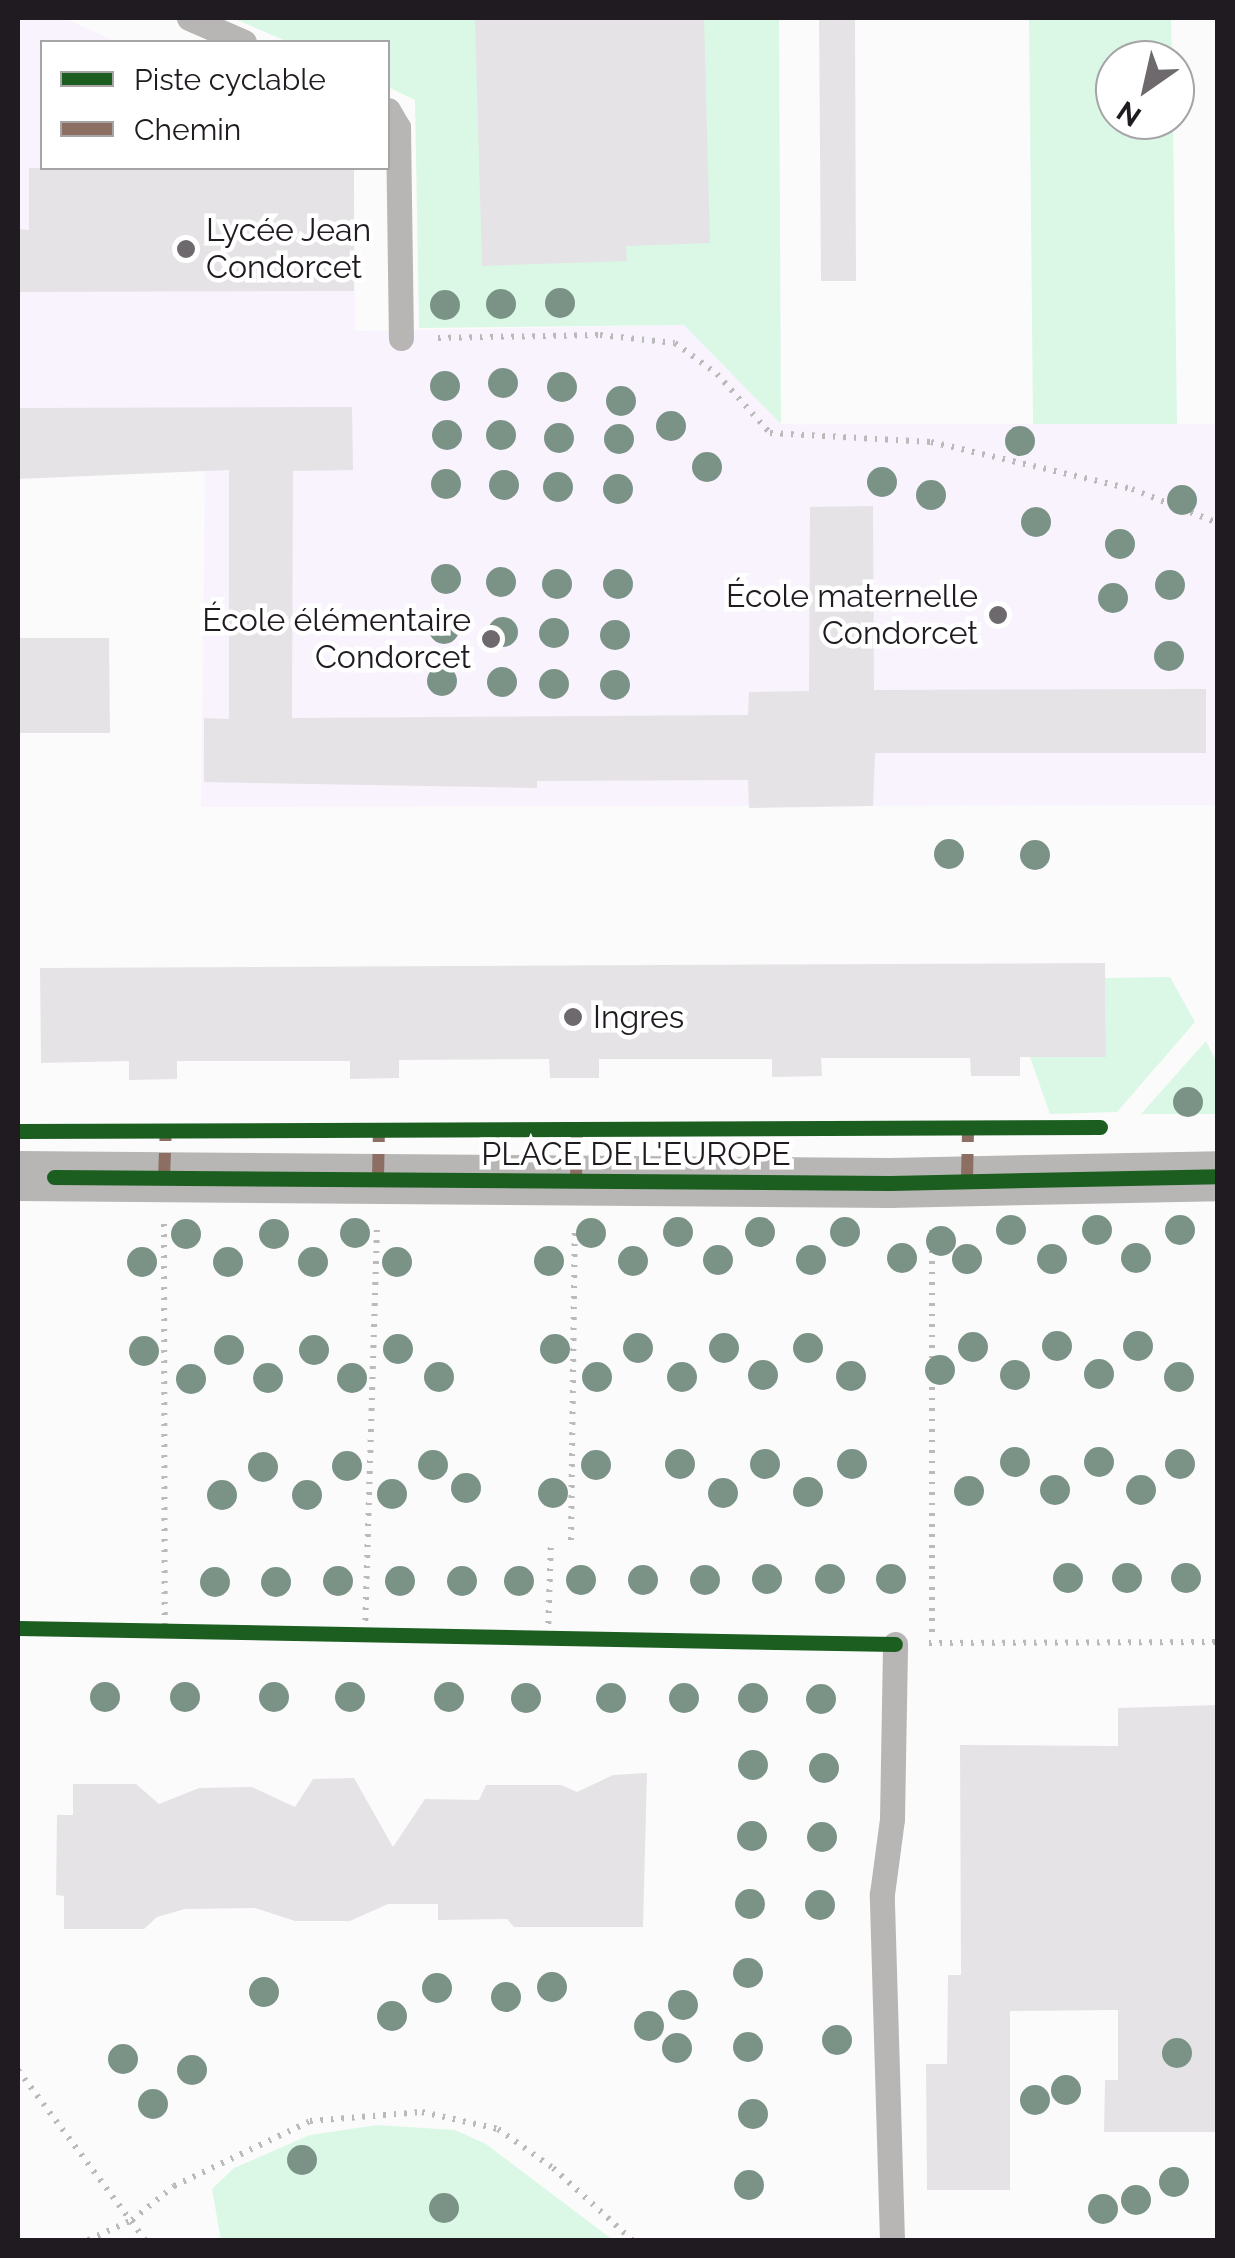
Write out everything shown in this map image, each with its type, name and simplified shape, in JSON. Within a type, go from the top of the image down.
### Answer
[{"type":"street","name":"PLACE DE L'EUROPE","points":[[36,1177],[890,1184],[1218,1176]]},
{"type":"lane","points":[[189,18],[239,40]]},
{"type":"lane","points":[[390,113],[398,127],[402,338]]},
{"type":"lane","points":[[892,2240],[882,1894],[892,1819],[895,1644]]},
{"type":"path","points":[[402,338],[600,336],[674,343],[717,374],[770,433],[950,446],[1132,489],[1218,522]]},
{"type":"path","points":[[932,1644],[929,1310],[932,1224],[942,1213]]},
{"type":"path","points":[[571,1540],[576,1214]]},
{"type":"path","points":[[364,1631],[377,1215]]},
{"type":"path","points":[[164,1216],[166,1628]]},
{"type":"path","points":[[548,1634],[552,1540]]},
{"type":"path","points":[[895,1644],[1218,1642]]},
{"type":"path","points":[[18,2070],[145,2240]]},
{"type":"path","points":[[88,2240],[132,2220],[174,2186],[310,2121],[422,2112],[498,2129],[553,2168],[632,2240]]},
{"type":"shaded area","points":[[18,18],[64,18],[113,40],[40,40],[40,170],[354,170],[355,331],[685,325],[781,424],[1217,424],[1217,805],[201,807],[205,471],[18,470]]},
{"type":"green space","points":[[233,18],[779,18],[781,424],[684,325],[419,328],[415,100],[390,88],[390,40],[283,40]]},
{"type":"green space","points":[[1029,18],[1171,18],[1172,40],[1095,40],[1095,140],[1173,140],[1177,424],[1033,424]]},
{"type":"green space","points":[[1170,977],[1195,1022],[1117,1112],[1050,1114],[1030,1057],[1106,1056],[1105,978]]},
{"type":"green space","points":[[1206,1041],[1217,1063],[1217,1114],[1141,1114]]},
{"type":"green space","points":[[377,2125],[455,2130],[486,2144],[613,2240],[221,2240],[212,2189],[234,2168],[310,2135]]},
{"type":"building","points":[[475,18],[704,18],[710,243],[626,246],[627,261],[482,266]]},
{"type":"building","points":[[819,18],[855,18],[856,281],[821,281]]},
{"type":"building","points":[[29,168],[354,170],[354,291],[18,292],[18,229],[29,230]]},
{"type":"building","points":[[352,407],[353,470],[293,471],[292,718],[748,715],[749,692],[809,691],[810,507],[873,506],[874,690],[1206,689],[1206,753],[875,753],[873,806],[749,808],[748,780],[537,781],[537,788],[204,782],[204,718],[229,719],[229,470],[18,479],[18,408]]},
{"type":"building","points":[[18,638],[109,638],[110,733],[18,733]]},
{"type":"building","name":"Ingres","points":[[1105,963],[1106,1057],[1020,1057],[1020,1076],[971,1076],[970,1058],[821,1058],[822,1076],[772,1077],[772,1059],[599,1059],[599,1078],[550,1078],[549,1059],[399,1060],[399,1078],[350,1079],[350,1061],[177,1061],[177,1079],[129,1080],[129,1061],[41,1063],[40,968]]},
{"type":"building","points":[[1218,1705],[1218,2132],[1104,2132],[1105,2080],[1118,2080],[1118,2010],[1010,2011],[1010,2190],[927,2190],[926,2064],[947,2064],[948,1975],[961,1975],[960,1745],[1118,1746],[1118,1708]]},
{"type":"building","points":[[647,1773],[643,1927],[514,1927],[507,1919],[438,1920],[438,1904],[388,1904],[350,1921],[295,1921],[255,1908],[185,1909],[157,1917],[144,1929],[64,1929],[64,1896],[56,1895],[57,1815],[73,1815],[73,1784],[136,1784],[159,1804],[199,1788],[252,1787],[295,1807],[313,1779],[354,1778],[393,1847],[425,1799],[479,1800],[486,1785],[561,1785],[577,1792],[613,1775]]},
{"type":"marked path","points":[[164,1178],[166,1126]]},
{"type":"marked path","points":[[378,1179],[379,1128]]},
{"type":"marked path","points":[[576,1181],[577,1129]]},
{"type":"marked path","points":[[967,1179],[968,1130]]},
{"type":"cycle path","points":[[18,1131],[1100,1127]]},
{"type":"cycle path","points":[[54,1177],[890,1183],[1218,1176]]},
{"type":"cycle path","points":[[18,1628],[895,1644]]},
{"type":"place","name":"Lycée Jean Condorcet","points":[[186,249]]},
{"type":"place","name":"École maternelle Condorcet","points":[[998,615]]},
{"type":"place","name":"École élémentaire Condorcet","points":[[491,639]]},
{"type":"place","name":"Ingres","points":[[573,1017]]}]
